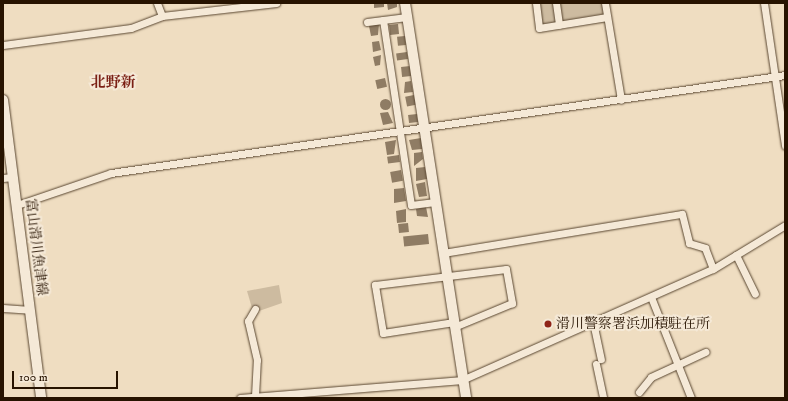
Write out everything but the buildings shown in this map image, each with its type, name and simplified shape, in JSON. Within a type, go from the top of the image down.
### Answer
[{"type":"street","points":[[157,3],[162,16]]},
{"type":"street","points":[[3,45],[131,28],[162,16],[211,6],[276,3]]},
{"type":"street","points":[[405,3],[462,380],[466,398]]},
{"type":"street","points":[[536,3],[539,28],[607,18]]},
{"type":"street","points":[[556,3],[559,25]]},
{"type":"street","points":[[605,3],[621,100]]},
{"type":"street","points":[[764,3],[785,145]]},
{"type":"street","points":[[367,22],[407,17]]},
{"type":"street","points":[[383,20],[411,205],[435,202]]},
{"type":"street","points":[[17,205],[111,172],[399,132],[785,75]]},
{"type":"street","name":"富山滑川魚津線","points":[[3,100],[8,177],[17,205],[41,398]]},
{"type":"street","points":[[443,253],[682,214],[688,243],[705,248],[713,269]]},
{"type":"street","points":[[240,398],[462,380],[713,269],[785,225]]},
{"type":"street","points":[[736,255],[755,294]]},
{"type":"street","points":[[506,269],[512,303],[454,324],[383,333],[375,286],[506,269]]},
{"type":"street","points":[[651,296],[691,398]]},
{"type":"street","points":[[3,308],[30,310]]},
{"type":"street","points":[[255,309],[248,321],[257,360],[255,396]]},
{"type":"street","points":[[593,322],[603,398]]},
{"type":"street","points":[[639,392],[651,377],[705,352]]},
{"type":"shaded area","points":[[533,3],[602,3],[605,22],[538,32]]},
{"type":"shaded area","points":[[279,285],[282,303],[259,311],[252,308],[247,291]]},
{"type":"place","name":"滑川警察署浜加積駐在所","points":[[548,324]]},
{"type":"district","name":"北野新","points":[[113,83]]}]
